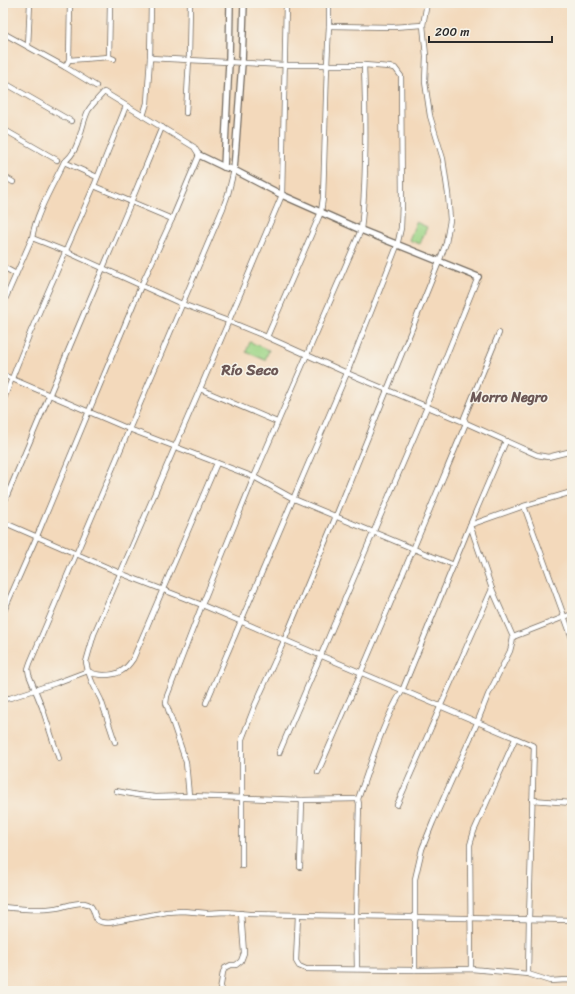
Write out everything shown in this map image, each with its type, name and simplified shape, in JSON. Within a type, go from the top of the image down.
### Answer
[{"type":"street","points":[[28,47],[30,3]]},
{"type":"street","points":[[65,67],[69,60],[70,3]]},
{"type":"street","points":[[109,57],[110,3]]},
{"type":"street","points":[[143,116],[147,103],[151,3]]},
{"type":"street","points":[[186,113],[190,3]]},
{"type":"street","points":[[224,167],[230,3]]},
{"type":"street","points":[[59,759],[28,669],[224,208],[234,170],[242,62],[244,3]]},
{"type":"street","points":[[115,742],[86,662],[94,634],[282,195],[286,3]]},
{"type":"street","points":[[267,337],[321,212],[323,198],[329,3]]},
{"type":"street","points":[[242,866],[242,739],[255,705],[284,641],[336,516],[446,243],[450,220],[448,194],[443,159],[430,116],[425,82],[426,56],[423,25],[427,3]]},
{"type":"street","points":[[329,26],[393,27],[423,25]]},
{"type":"street","points":[[3,33],[96,86]]},
{"type":"street","points":[[69,60],[109,57],[114,59]]},
{"type":"street","points":[[150,58],[285,65],[364,65],[394,68],[401,76],[402,203],[401,228],[397,246],[347,373],[206,703]]},
{"type":"street","points":[[189,796],[186,762],[166,703],[167,696],[254,477],[360,230],[364,205],[364,65]]},
{"type":"street","points":[[3,82],[71,121]]},
{"type":"street","points":[[3,304],[32,238],[33,230],[41,210],[64,162],[68,159],[77,145],[89,109],[104,92],[194,147],[199,155],[234,170],[282,195],[360,230],[478,277],[428,401],[427,407],[279,753]]},
{"type":"street","points":[[3,401],[30,333],[94,186],[126,106]]},
{"type":"street","points":[[3,505],[132,202],[162,127]]},
{"type":"street","points":[[3,129],[57,160]]},
{"type":"street","points":[[3,613],[37,536],[141,286],[172,219],[199,155]]},
{"type":"street","points":[[64,162],[97,177]]},
{"type":"street","points":[[3,176],[13,182]]},
{"type":"street","points":[[94,186],[172,219]]},
{"type":"street","points":[[32,238],[65,251],[182,304],[267,337],[347,373],[466,422],[537,456],[548,457],[572,451]]},
{"type":"street","points":[[3,267],[16,274]]},
{"type":"street","points":[[318,772],[414,549],[466,422],[464,418],[499,333]]},
{"type":"street","points":[[3,375],[129,430],[254,477],[294,498],[454,565]]},
{"type":"street","points":[[200,389],[277,422]]},
{"type":"street","points":[[357,969],[356,916],[358,799],[392,708],[402,690],[506,441]]},
{"type":"street","points":[[3,699],[56,683],[88,671],[99,675],[112,675],[119,673],[129,665],[133,659],[217,463]]},
{"type":"street","points":[[470,525],[524,506],[572,492]]},
{"type":"street","points":[[524,506],[572,638]]},
{"type":"street","points":[[3,522],[120,573],[202,605],[321,657],[534,746],[528,974]]},
{"type":"street","points":[[415,970],[415,879],[422,849],[488,695],[510,651],[512,643],[512,637],[492,589],[470,525]]},
{"type":"street","points":[[397,805],[492,589]]},
{"type":"street","points":[[512,637],[572,614]]},
{"type":"street","points":[[471,969],[470,845],[474,831],[515,739]]},
{"type":"street","points":[[116,791],[156,797],[189,796],[302,800],[358,799]]},
{"type":"street","points":[[300,866],[302,800]]},
{"type":"street","points":[[532,800],[572,803]]},
{"type":"street","points":[[3,907],[47,909],[84,903],[92,907],[97,921],[108,923],[183,911],[241,914],[572,920]]},
{"type":"street","points":[[220,991],[225,968],[231,965],[236,965],[241,961],[244,953],[241,914]]},
{"type":"street","points":[[298,915],[296,961],[299,966],[306,969],[471,969],[528,974],[550,981],[572,981]]},
{"type":"green space","points":[[416,222],[427,227],[420,244],[409,240]]},
{"type":"green space","points":[[250,342],[269,350],[265,360],[246,352]]},
{"type":"district","name":"Río Seco","points":[[250,370]]},
{"type":"district","name":"Morro Negro","points":[[509,397]]}]
